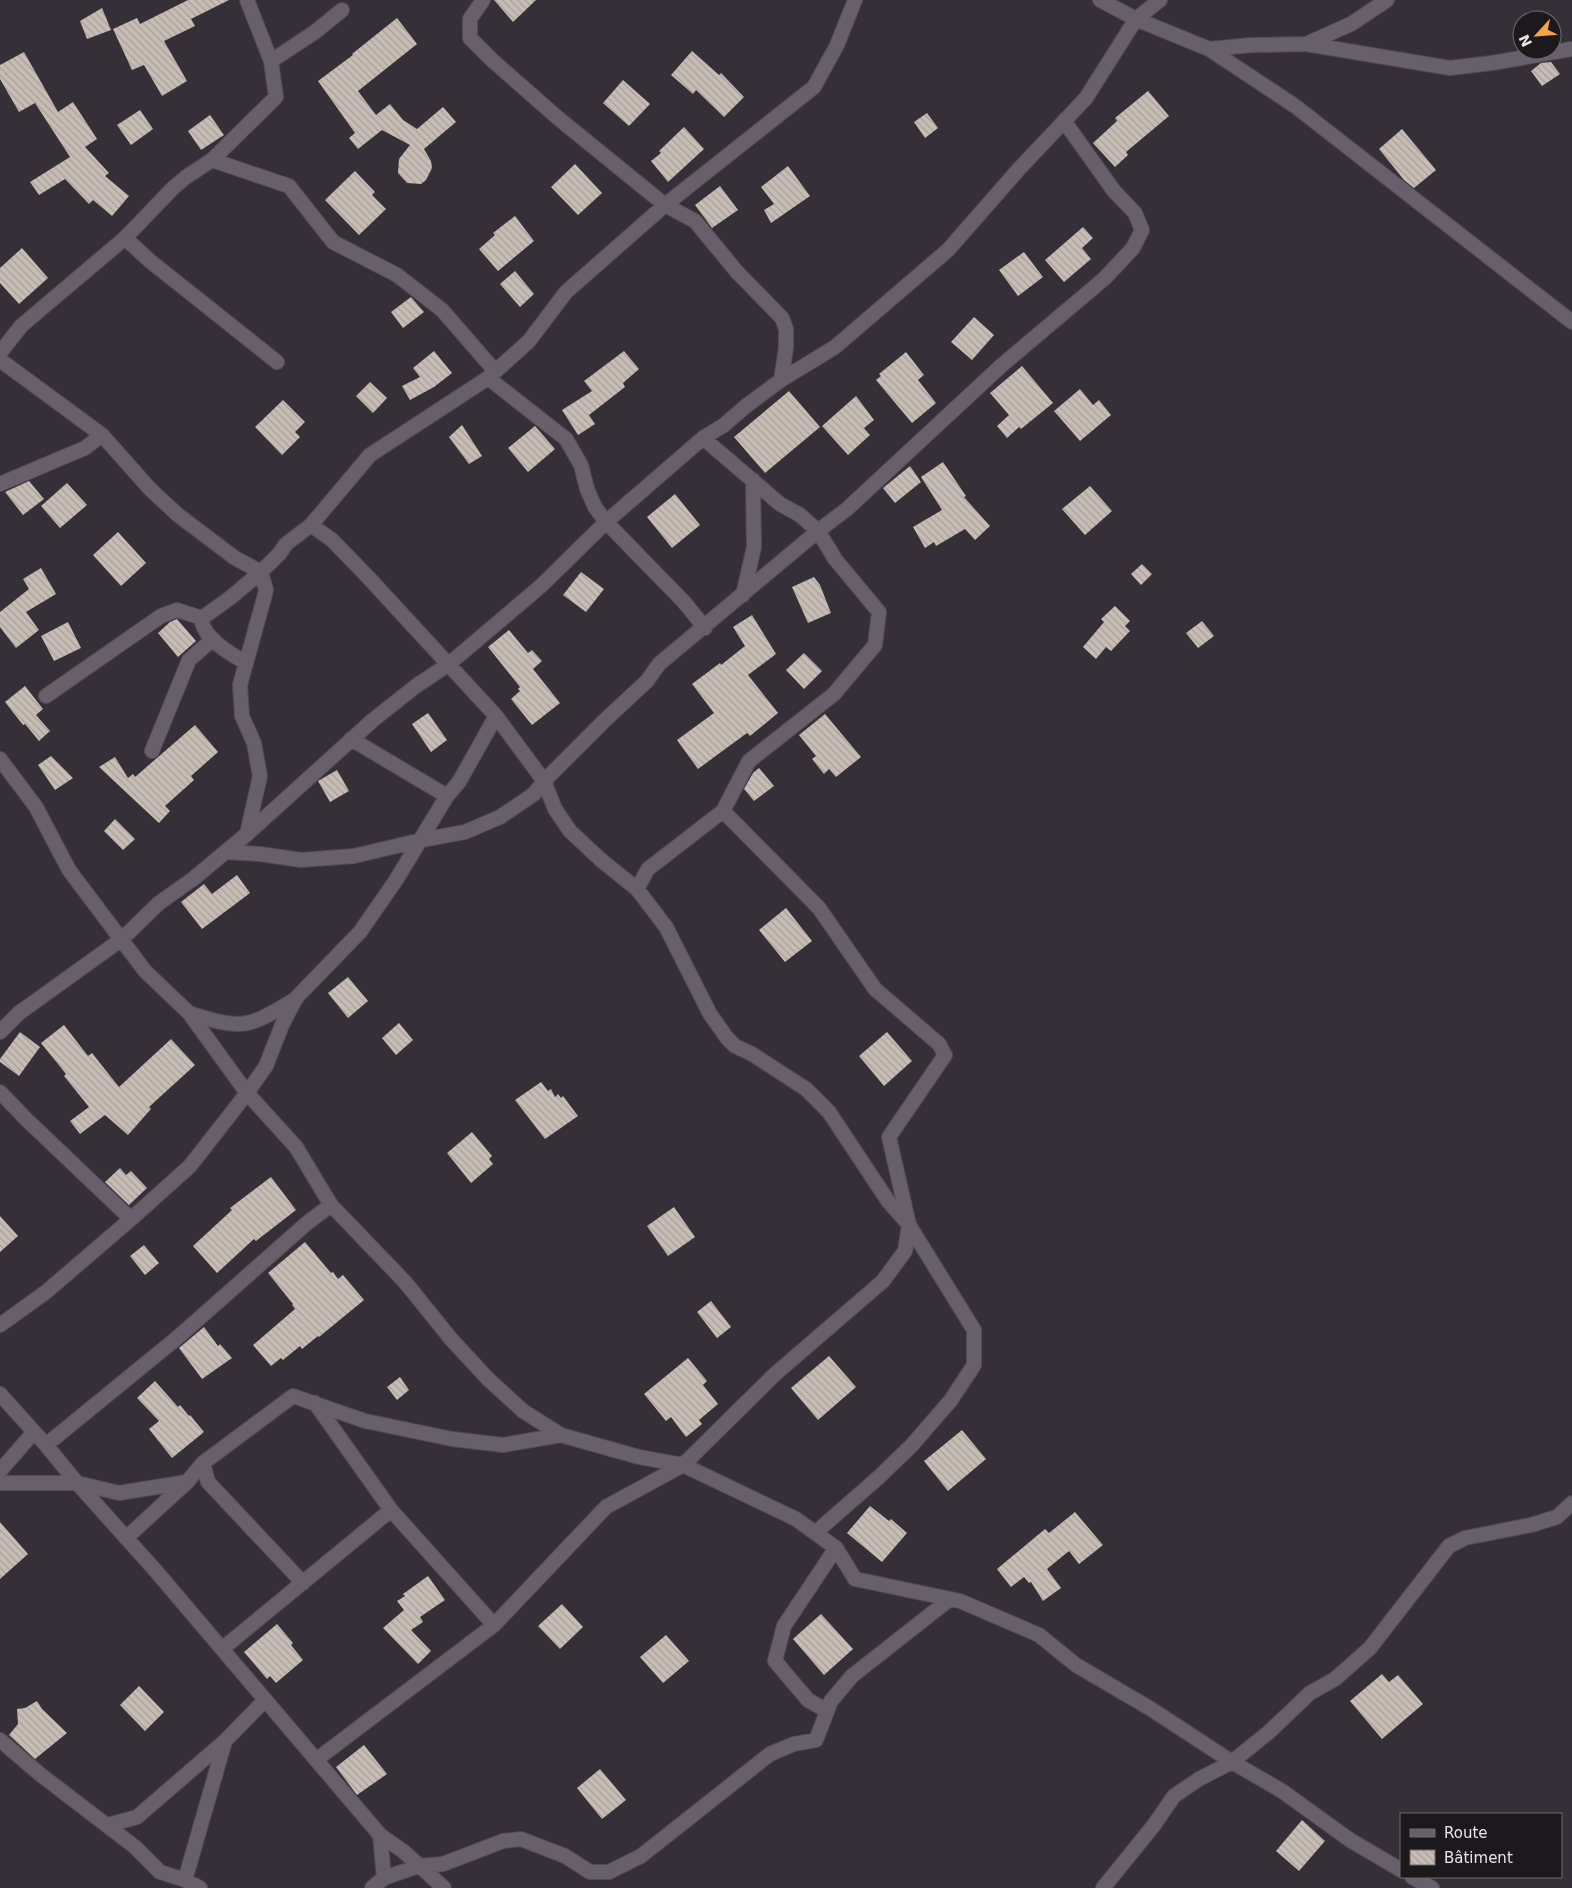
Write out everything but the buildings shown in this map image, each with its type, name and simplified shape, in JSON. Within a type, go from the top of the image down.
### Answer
[{"type":"street","points":[[0,353],[21,326],[125,238],[186,177],[212,160],[276,97],[271,61],[247,0]]},
{"type":"street","points":[[483,0],[470,19],[470,38],[558,118],[665,206],[695,221],[737,272],[782,318],[786,329],[786,348],[780,380]]},
{"type":"street","points":[[245,662],[225,650],[213,639],[201,623],[202,618],[230,598],[260,572],[286,544],[311,525],[370,455],[491,375],[529,341],[566,292],[665,206],[814,87],[837,45],[854,0]]},
{"type":"street","points":[[1100,0],[1136,19],[1209,49],[1295,106],[1572,322]]},
{"type":"street","points":[[1306,44],[1352,24],[1387,0]]},
{"type":"street","points":[[0,1032],[19,1013],[122,938],[159,903],[193,879],[248,834],[351,739],[416,686],[449,664],[542,585],[606,522],[703,438],[724,425],[780,380],[835,347],[948,250],[1086,98],[1136,19],[1155,2]]},
{"type":"street","points":[[271,61],[315,32],[342,10]]},
{"type":"street","points":[[1209,49],[1252,44],[1306,44],[1450,68],[1492,63],[1572,49]]},
{"type":"street","points":[[225,852],[260,854],[300,860],[354,856],[465,832],[500,817],[534,794],[544,781],[604,721],[647,681],[659,664],[743,596],[757,581],[847,509],[1002,366],[1105,278],[1133,248],[1142,230],[1135,213],[1114,191],[1064,121]]},
{"type":"street","points":[[212,160],[289,186],[333,242],[397,275],[442,310],[491,375],[566,439],[581,465],[587,489],[595,507],[606,522],[684,602],[704,628]]},
{"type":"street","points":[[125,238],[150,261],[277,362]]},
{"type":"street","points":[[0,360],[102,435],[150,489],[178,515],[235,558],[260,572],[266,590],[240,685],[242,716],[254,743],[260,776],[248,834]]},
{"type":"street","points":[[0,484],[85,448],[102,435]]},
{"type":"street","points":[[637,889],[648,869],[723,811],[749,761],[834,694],[876,645],[879,612],[835,559],[818,531],[800,515],[780,504],[703,438]]},
{"type":"street","points":[[743,596],[754,547],[753,480]]},
{"type":"street","points":[[311,525],[332,540],[496,716],[544,781],[555,809],[570,831],[601,860],[637,889],[666,927],[710,1014],[726,1038],[735,1046],[752,1054],[806,1089],[829,1112],[888,1201],[909,1225],[974,1330],[974,1364],[951,1400],[912,1445],[879,1477],[815,1533]]},
{"type":"street","points":[[46,696],[161,616],[177,610],[202,618]]},
{"type":"street","points":[[152,751],[190,660],[213,639]]},
{"type":"street","points":[[0,1325],[46,1292],[190,1166],[266,1066],[282,1025],[296,998],[360,932],[422,840],[447,796],[459,782],[496,716]]},
{"type":"street","points":[[351,739],[447,796]]},
{"type":"street","points":[[0,759],[36,807],[69,870],[145,971],[189,1013],[247,1093],[296,1147],[331,1205],[405,1282],[451,1340],[486,1378],[523,1412],[560,1436],[639,1457],[683,1465],[796,1519],[836,1548],[855,1579],[960,1601],[1039,1635],[1076,1665],[1152,1709],[1232,1762],[1282,1791],[1350,1840],[1400,1869]]},
{"type":"street","points":[[316,1760],[494,1625],[606,1507],[683,1465],[774,1375],[883,1281],[905,1251],[909,1225],[889,1137],[945,1055],[939,1044],[875,989],[819,908],[723,811]]},
{"type":"street","points":[[189,1013],[215,1021],[239,1024],[254,1021],[296,998]]},
{"type":"street","points":[[0,1092],[131,1219]]},
{"type":"street","points":[[46,1445],[177,1338],[307,1223],[331,1205]]},
{"type":"street","points":[[0,1394],[266,1700],[380,1835],[444,1888]]},
{"type":"street","points":[[126,1538],[187,1482],[203,1463],[293,1396],[365,1421],[452,1439],[503,1445],[560,1436]]},
{"type":"street","points":[[315,1403],[391,1510],[494,1625]]},
{"type":"street","points":[[0,1471],[34,1432]]},
{"type":"street","points":[[203,1463],[208,1482],[303,1583]]},
{"type":"street","points":[[0,1483],[77,1483],[120,1493],[187,1482]]},
{"type":"street","points":[[1103,1888],[1154,1825],[1174,1796],[1199,1779],[1232,1762],[1269,1732],[1310,1693],[1335,1679],[1370,1648],[1449,1546],[1465,1538],[1531,1525],[1557,1517],[1572,1503]]},
{"type":"street","points":[[222,1649],[391,1510]]},
{"type":"street","points":[[827,1711],[808,1700],[775,1661],[784,1626],[836,1548]]},
{"type":"street","points":[[372,1888],[384,1878],[419,1866],[443,1864],[504,1841],[520,1839],[565,1856],[590,1872],[609,1872],[641,1856],[770,1754],[794,1744],[816,1740],[831,1701],[852,1676],[950,1599]]},
{"type":"street","points":[[108,1825],[137,1817],[225,1741],[266,1700]]},
{"type":"street","points":[[0,1740],[41,1775],[135,1847],[160,1872],[185,1880],[200,1888]]},
{"type":"street","points":[[185,1880],[225,1741]]},
{"type":"street","points":[[380,1835],[384,1878]]},
{"type":"street","points":[[1414,1878],[1432,1888]]}]
